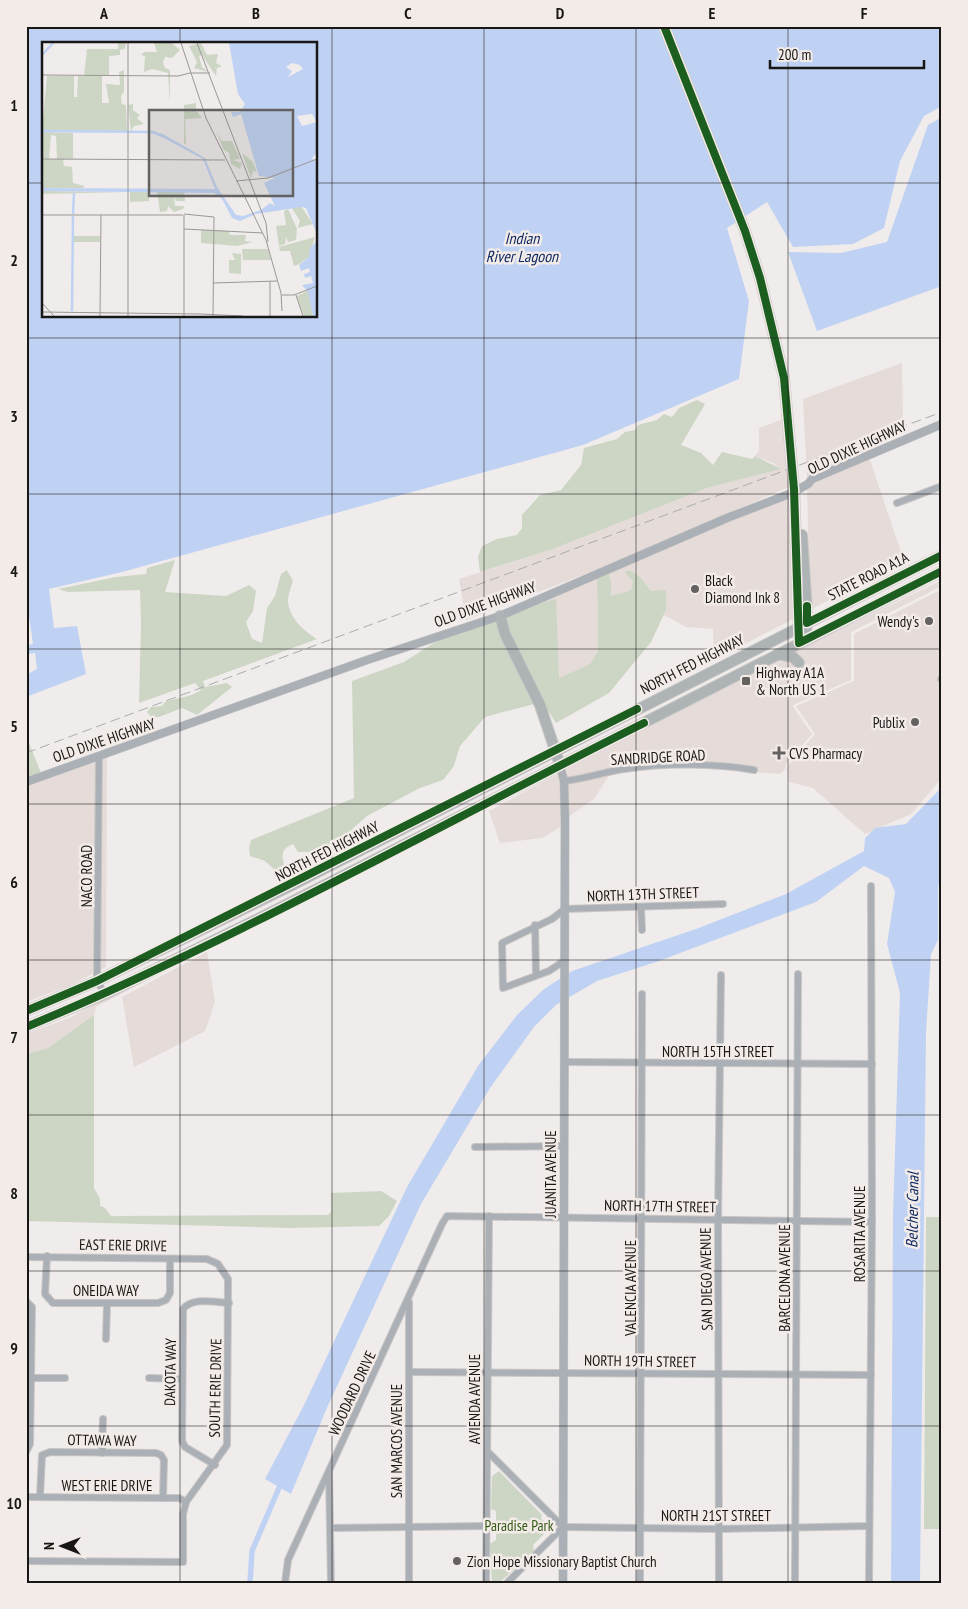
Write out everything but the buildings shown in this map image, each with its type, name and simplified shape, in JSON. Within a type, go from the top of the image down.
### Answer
[{"type":"main road","points":[[664,26],[745,231],[760,278],[786,385],[800,486],[803,641]]},
{"type":"main road","name":"STATE ROAD A1A","points":[[803,625],[942,555]]},
{"type":"main road","name":"STATE ROAD A1A","points":[[778,654],[942,571]]},
{"type":"main road","points":[[500,616],[505,634],[540,705],[560,765]]},
{"type":"main road","name":"NORTH FED HIGHWAY","points":[[26,1011],[97,981],[288,887],[803,625]]},
{"type":"main road","points":[[778,654],[793,657],[799,664]]},
{"type":"main road","name":"NORTH FED HIGHWAY","points":[[26,1027],[105,994],[274,911],[778,654]]},
{"type":"main road","points":[[274,911],[276,899],[288,887]]},
{"type":"street","name":"OLD DIXIE HIGHWAY","points":[[26,782],[367,660],[500,616],[727,518],[802,489],[812,480],[942,424]]},
{"type":"street","points":[[897,503],[942,486]]},
{"type":"street","name":"NACO ROAD","points":[[97,981],[99,756]]},
{"type":"street","name":"JUANITA AVENUE","points":[[560,765],[564,781],[563,1583]]},
{"type":"street","name":"SANDRIDGE ROAD","points":[[564,781],[607,772],[647,767],[730,766],[754,770]]},
{"type":"street","name":"ROSARITA AVENUE","points":[[869,1583],[872,1222],[871,886]]},
{"type":"street","name":"NORTH 13TH STREET","points":[[564,909],[723,904]]},
{"type":"street","points":[[641,908],[642,930]]},
{"type":"street","points":[[564,909],[552,919],[535,925],[502,943],[503,988],[549,970],[564,961]]},
{"type":"street","points":[[535,925],[536,975]]},
{"type":"street","name":"BARCELONA AVENUE","points":[[795,1583],[798,974]]},
{"type":"street","name":"SAN DIEGO AVENUE","points":[[719,1583],[718,1220],[721,975]]},
{"type":"street","points":[[97,981],[105,994]]},
{"type":"street","name":"VALENCIA AVENUE","points":[[640,1583],[644,1064],[642,994]]},
{"type":"street","name":"NORTH 15TH STREET","points":[[564,1062],[872,1064]]},
{"type":"street","points":[[475,1147],[564,1146]]},
{"type":"street","name":"NORTH 17TH STREET","points":[[448,1216],[564,1216],[872,1222]]},
{"type":"street","name":"WOODARD DRIVE","points":[[285,1583],[288,1560],[442,1224],[448,1216]]},
{"type":"street","name":"AVIENDA AVENUE","points":[[486,1583],[489,1216]]},
{"type":"street","name":"EAST ERIE DRIVE","points":[[26,1256],[207,1259],[218,1264]]},
{"type":"street","name":"ONEIDA WAY","points":[[46,1256],[45,1294],[53,1302],[158,1303],[166,1300],[170,1293],[170,1259]]},
{"type":"street","name":"SOUTH ERIE DRIVE","points":[[186,1502],[215,1465],[227,1445],[228,1279],[218,1264]]},
{"type":"street","name":"SAN MARCOS AVENUE","points":[[409,1298],[409,1583]]},
{"type":"street","points":[[26,1301],[32,1307],[30,1444],[26,1452]]},
{"type":"street","name":"DAKOTA WAY","points":[[215,1465],[185,1447],[182,1441],[183,1309],[188,1304],[194,1302],[228,1303]]},
{"type":"street","points":[[106,1303],[106,1339]]},
{"type":"street","name":"NORTH 19TH STREET","points":[[409,1372],[871,1375]]},
{"type":"street","points":[[30,1378],[65,1378]]},
{"type":"street","points":[[149,1378],[182,1379]]},
{"type":"street","points":[[102,1419],[102,1453]]},
{"type":"street","name":"OTTAWA WAY","points":[[40,1497],[42,1455],[50,1452],[156,1453],[161,1455],[164,1460],[163,1498]]},
{"type":"street","points":[[486,1452],[563,1527],[507,1583]]},
{"type":"street","points":[[329,1473],[331,1583]]},
{"type":"street","name":"WEST ERIE DRIVE","points":[[26,1497],[179,1498],[186,1502]]},
{"type":"street","points":[[26,1561],[183,1562],[186,1502]]},
{"type":"street","points":[[331,1528],[486,1526]]},
{"type":"street","name":"NORTH 21ST STREET","points":[[563,1527],[719,1529],[869,1526]]},
{"type":"shaded area","points":[[902,363],[903,427],[868,452],[807,480],[803,399]]},
{"type":"shaded area","points":[[789,417],[791,486],[609,565],[466,620],[459,579],[553,549],[707,488],[780,469],[773,463],[755,456],[759,451],[759,428]]},
{"type":"shaded area","points":[[869,457],[904,561],[810,610],[807,485]]},
{"type":"shaded area","points":[[792,492],[795,618],[714,660],[713,629],[686,627],[664,615],[666,610],[641,578],[630,570],[624,572],[633,581],[631,590],[611,596],[611,583],[597,577],[598,651],[590,664],[559,678],[497,615]]},
{"type":"shaded area","points":[[942,580],[942,586],[851,632],[851,680],[793,705],[812,734],[786,764],[785,769],[780,774],[756,772],[757,768],[730,763],[701,763],[626,766],[567,778],[567,769],[784,657],[796,661],[801,668],[806,666],[794,652]]},
{"type":"shaded area","points":[[942,589],[942,778],[911,814],[865,834],[813,788],[789,782],[788,766],[815,734],[796,706],[854,681],[854,634]]},
{"type":"shaded area","points":[[107,756],[106,967],[69,986],[26,1002],[26,784]]},
{"type":"shaded area","points":[[561,772],[561,825],[559,828],[542,838],[500,843],[489,811]]},
{"type":"shaded area","points":[[610,774],[594,799],[568,817],[567,784]]},
{"type":"shaded area","points":[[207,952],[215,1002],[205,1031],[134,1067],[122,997]]},
{"type":"shaded area","points":[[182,962],[96,1007],[94,1015],[48,1048],[26,1054],[26,1034],[69,1018],[127,987]]},
{"type":"green space","points":[[697,400],[705,404],[681,445],[701,453],[713,465],[722,452],[752,459],[755,456],[781,469],[707,488],[553,549],[480,572],[478,557],[482,546],[497,539],[517,535],[522,528],[522,515],[540,495],[561,490],[581,465],[584,448],[617,439],[625,432],[635,430],[638,425],[657,420],[664,414],[672,417],[679,408]]},
{"type":"green space","points":[[175,560],[165,592],[226,596],[249,585],[256,591],[253,611],[246,622],[252,639],[262,643],[267,608],[275,596],[281,574],[287,570],[293,581],[288,599],[291,613],[302,628],[317,639],[203,681],[205,687],[227,683],[232,687],[197,715],[182,708],[159,717],[151,717],[147,712],[151,707],[162,706],[165,702],[193,695],[201,690],[195,683],[139,703],[140,590],[68,592],[58,589],[116,577],[146,574],[147,568]]},
{"type":"green space","points":[[630,570],[641,578],[651,591],[666,590],[666,610],[651,642],[609,693],[556,723],[549,712],[534,704],[485,717],[460,746],[454,766],[443,780],[420,788],[367,816],[342,838],[317,852],[298,852],[293,844],[289,846],[283,854],[286,869],[279,874],[265,861],[250,856],[251,840],[354,798],[352,681],[404,662],[446,635],[497,615],[556,599],[559,678],[590,664],[598,651],[597,576],[608,572],[611,582],[611,596],[631,590],[633,581],[624,572]]},
{"type":"green space","points":[[29,743],[41,773],[26,779],[26,744]]},
{"type":"green space","points":[[94,1015],[94,1188],[100,1199],[100,1206],[104,1207],[111,1216],[328,1215],[331,1212],[331,1193],[381,1191],[397,1201],[389,1216],[379,1226],[290,1228],[26,1221],[26,1054],[48,1048]]},
{"type":"green space","points":[[926,1217],[942,1217],[942,1529],[924,1529]]},
{"type":"green space","name":"Paradise Park","points":[[499,1471],[542,1515],[541,1519],[545,1521],[544,1534],[533,1545],[534,1551],[499,1583],[492,1583],[490,1544],[496,1540],[496,1511],[491,1509],[492,1476]]},
{"type":"water","name":"Indian River Lagoon","points":[[26,26],[942,26],[942,106],[924,116],[900,161],[884,228],[853,244],[793,247],[767,202],[727,228],[749,301],[739,379],[583,445],[122,572],[49,589],[54,628],[77,626],[86,674],[26,697],[26,675],[37,669],[35,653],[26,654],[26,645],[33,644],[26,596]]},
{"type":"water","points":[[942,117],[942,286],[817,331],[788,252],[841,253],[887,242],[928,125]]},
{"type":"water","name":"Belcher Canal","points":[[942,787],[942,878],[938,886],[938,940],[931,954],[926,1033],[920,1583],[891,1583],[893,1215],[900,993],[887,944],[895,892],[889,878],[864,866],[816,902],[659,961],[597,981],[556,1005],[534,1027],[490,1088],[421,1204],[326,1410],[291,1494],[265,1479],[304,1405],[407,1187],[478,1066],[517,1015],[544,989],[572,971],[696,929],[786,894],[864,851],[865,838],[875,828],[906,824]]},
{"type":"waterway","points":[[250,1583],[252,1551],[282,1481]]},
{"type":"railway","points":[[26,753],[942,412]]},
{"type":"cycle path","points":[[664,26],[745,231],[760,278],[784,378],[794,489],[799,643],[942,571]]},
{"type":"cycle path","points":[[807,606],[807,623],[942,555]]},
{"type":"cycle path","points":[[26,1011],[97,981],[637,709]]},
{"type":"cycle path","points":[[26,1027],[105,993],[261,919],[644,723]]},
{"type":"place","name":"Black Diamond Ink 8","points":[[695,589]]},
{"type":"place","name":"Wendy's","points":[[929,621]]},
{"type":"place","name":"Highway A1A & North US 1","points":[[746,681]]},
{"type":"place","name":"Publix","points":[[915,722]]},
{"type":"place","name":"CVS Pharmacy","points":[[779,753]]},
{"type":"place","name":"Zion Hope Missionary Baptist Church","points":[[457,1561]]}]
